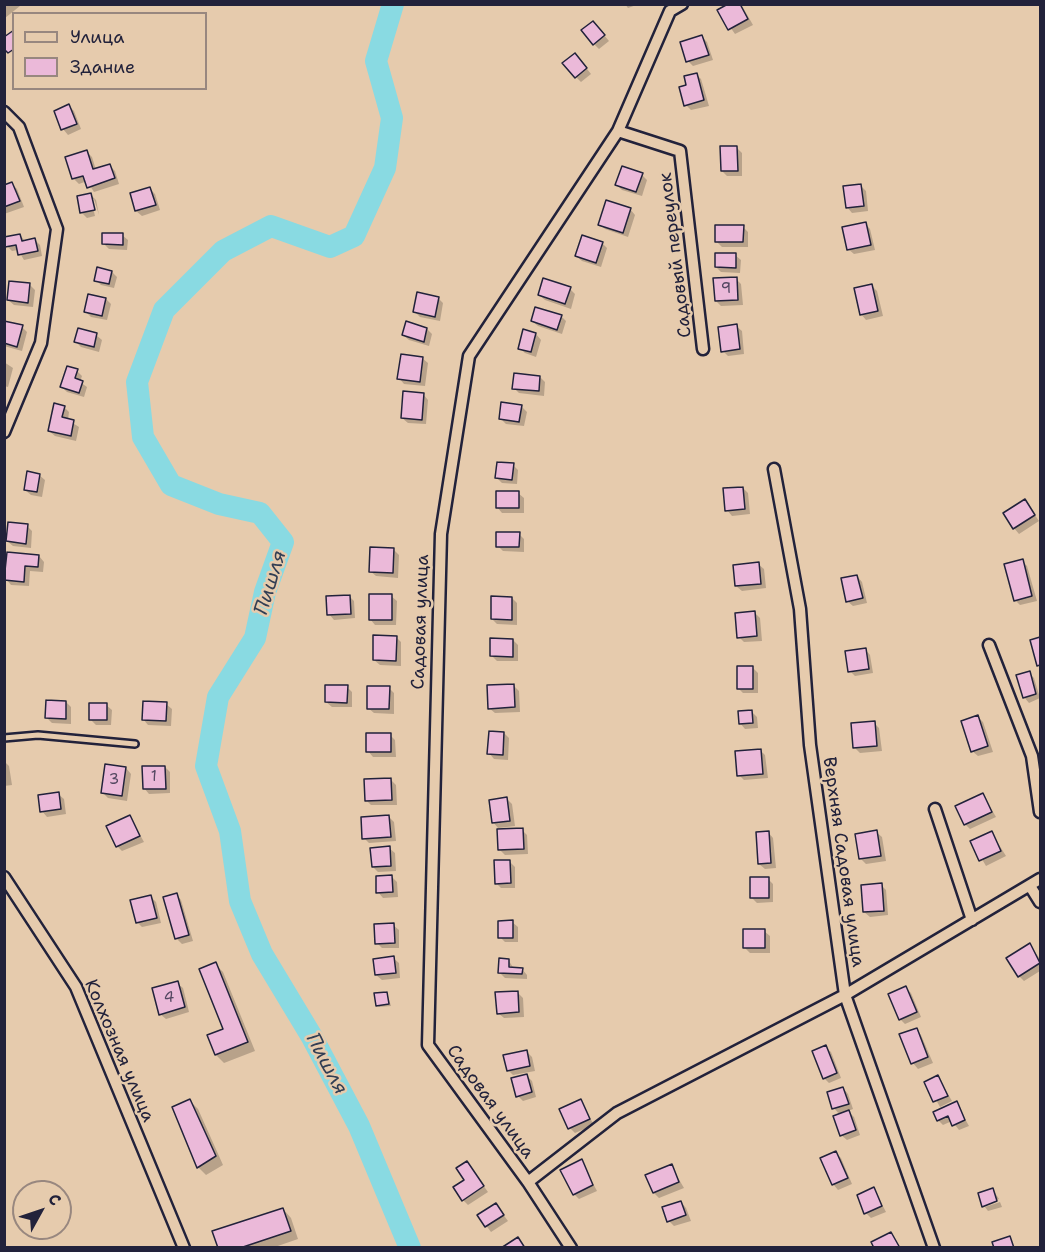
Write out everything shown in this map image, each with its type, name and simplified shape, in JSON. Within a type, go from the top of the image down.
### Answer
[{"type":"street","points":[[669,8],[682,4]]},
{"type":"street","name":"Садовая улица","points":[[571,1248],[528,1182],[428,1045],[441,534],[469,356],[618,131],[669,8]]},
{"type":"street","points":[[4,112],[19,127],[57,229],[41,343],[4,432]]},
{"type":"street","name":"Садовый переулок","points":[[618,131],[680,152],[704,349]]},
{"type":"street","name":"Верхняя Садовая улица","points":[[774,469],[800,609],[810,745],[845,995],[934,1248]]},
{"type":"street","points":[[989,645],[1032,756],[1041,812]]},
{"type":"street","points":[[935,808],[972,920]]},
{"type":"street","name":"Колхозная улица","points":[[4,877],[76,987],[184,1248]]},
{"type":"street","points":[[528,1182],[617,1113],[845,995],[1041,879]]},
{"type":"street","points":[[1030,886],[1041,902]]},
{"type":"lane","points":[[4,738],[38,735],[135,744]]},
{"type":"building","points":[[728,4],[740,4],[748,19],[728,30],[717,10]]},
{"type":"building","points":[[593,21],[605,35],[593,45],[581,30]]},
{"type":"building","points":[[12,31],[12,50],[8,53],[4,49],[4,37]]},
{"type":"building","points":[[702,35],[709,55],[686,62],[680,42]]},
{"type":"building","points":[[575,53],[587,68],[575,78],[562,63]]},
{"type":"building","points":[[697,73],[704,100],[684,106],[679,87],[686,85],[684,76]]},
{"type":"building","points":[[69,104],[77,124],[61,130],[54,111]]},
{"type":"building","points":[[720,146],[737,146],[738,171],[721,171]]},
{"type":"building","points":[[87,150],[93,169],[110,164],[115,178],[87,188],[83,176],[72,179],[65,157]]},
{"type":"building","points":[[622,166],[643,173],[636,192],[615,185]]},
{"type":"building","points":[[12,182],[20,201],[4,207],[4,185]]},
{"type":"building","points":[[861,184],[864,206],[846,208],[843,186]]},
{"type":"building","points":[[150,187],[156,205],[135,211],[130,193]]},
{"type":"building","points":[[91,193],[95,210],[80,213],[77,196]]},
{"type":"building","points":[[606,200],[631,208],[623,233],[598,225]]},
{"type":"building","points":[[866,222],[871,245],[847,250],[842,227]]},
{"type":"building","points":[[715,225],[744,225],[743,242],[715,242]]},
{"type":"building","points":[[102,233],[123,233],[123,245],[102,244]]},
{"type":"building","points":[[20,234],[22,241],[35,238],[38,251],[18,255],[16,245],[5,247],[4,237]]},
{"type":"building","points":[[582,235],[603,242],[596,263],[575,256]]},
{"type":"building","points":[[715,253],[736,253],[736,268],[715,267]]},
{"type":"building","points":[[97,267],[112,271],[109,284],[94,281]]},
{"type":"building","points":[[737,277],[738,300],[715,301],[713,278]]},
{"type":"building","points":[[543,278],[571,287],[565,304],[538,295]]},
{"type":"building","points":[[9,281],[30,283],[28,303],[7,300]]},
{"type":"building","points":[[872,284],[878,311],[860,315],[854,288]]},
{"type":"building","points":[[417,292],[439,297],[435,317],[413,312]]},
{"type":"building","points":[[88,294],[106,298],[102,316],[84,312]]},
{"type":"building","points":[[535,307],[562,315],[557,330],[531,321]]},
{"type":"building","points":[[4,321],[23,325],[17,347],[4,343]]},
{"type":"building","points":[[406,321],[427,328],[424,342],[402,335]]},
{"type":"building","points":[[737,324],[740,349],[721,352],[718,327]]},
{"type":"building","points":[[78,328],[97,333],[94,347],[74,342]]},
{"type":"building","points":[[523,329],[536,333],[531,352],[518,349]]},
{"type":"building","points":[[401,354],[423,357],[420,382],[397,379]]},
{"type":"building","points":[[67,366],[78,369],[75,378],[83,381],[79,393],[60,387]]},
{"type":"building","points":[[514,373],[540,376],[539,391],[512,389]]},
{"type":"building","points":[[403,391],[424,393],[422,420],[401,418]]},
{"type":"building","points":[[501,402],[522,405],[519,422],[499,419]]},
{"type":"building","points":[[54,403],[65,406],[62,417],[74,420],[71,436],[48,431]]},
{"type":"building","points":[[497,462],[514,463],[512,480],[495,478]]},
{"type":"building","points":[[27,471],[40,474],[37,492],[24,490]]},
{"type":"building","points":[[743,487],[745,509],[725,511],[723,488]]},
{"type":"building","points":[[496,491],[519,491],[519,508],[496,508]]},
{"type":"building","points":[[1025,499],[1035,515],[1013,529],[1003,513]]},
{"type":"building","points":[[8,522],[28,524],[26,544],[6,541]]},
{"type":"building","points":[[496,532],[520,532],[519,547],[496,547]]},
{"type":"building","points":[[370,547],[394,548],[393,573],[369,572]]},
{"type":"building","points":[[7,552],[39,555],[38,567],[25,566],[24,582],[4,580]]},
{"type":"building","points":[[1023,559],[1032,596],[1014,601],[1004,564]]},
{"type":"building","points":[[759,562],[761,584],[735,586],[733,565]]},
{"type":"building","points":[[857,575],[863,598],[846,602],[841,578]]},
{"type":"building","points":[[369,594],[392,594],[392,620],[369,620]]},
{"type":"building","points":[[350,595],[351,614],[327,615],[326,596]]},
{"type":"building","points":[[491,596],[512,597],[512,620],[491,619]]},
{"type":"building","points":[[755,611],[757,636],[737,638],[735,613]]},
{"type":"building","points":[[373,635],[397,636],[396,661],[373,660]]},
{"type":"building","points":[[1040,637],[1040,665],[1037,666],[1030,640]]},
{"type":"building","points":[[490,638],[513,639],[513,657],[490,656]]},
{"type":"building","points":[[866,648],[869,669],[848,672],[845,651]]},
{"type":"building","points":[[737,666],[753,666],[753,689],[737,689]]},
{"type":"building","points":[[1030,671],[1036,694],[1023,698],[1016,675]]},
{"type":"building","points":[[514,684],[515,707],[488,709],[487,685]]},
{"type":"building","points":[[325,685],[348,685],[347,703],[325,702]]},
{"type":"building","points":[[367,686],[390,686],[389,709],[367,709]]},
{"type":"building","points":[[46,700],[66,701],[66,719],[45,718]]},
{"type":"building","points":[[143,701],[167,702],[166,721],[142,720]]},
{"type":"building","points":[[89,703],[107,703],[107,720],[89,720]]},
{"type":"building","points":[[752,710],[753,723],[739,724],[738,711]]},
{"type":"building","points":[[978,715],[988,746],[971,752],[961,721]]},
{"type":"building","points":[[875,721],[877,746],[853,748],[851,723]]},
{"type":"building","points":[[489,731],[504,732],[503,755],[487,754]]},
{"type":"building","points":[[366,733],[391,733],[391,752],[366,752]]},
{"type":"building","points":[[761,749],[763,774],[737,776],[735,751]]},
{"type":"building","points":[[105,764],[126,767],[122,796],[101,793]]},
{"type":"building","points":[[142,766],[165,766],[166,789],[143,789]]},
{"type":"building","points":[[391,778],[392,800],[365,801],[364,779]]},
{"type":"building","points":[[59,792],[61,809],[40,812],[38,795]]},
{"type":"building","points":[[983,793],[992,812],[964,825],[955,806]]},
{"type":"building","points":[[507,797],[510,821],[492,823],[489,800]]},
{"type":"building","points":[[130,815],[140,836],[116,847],[106,826]]},
{"type":"building","points":[[389,815],[391,837],[362,839],[361,817]]},
{"type":"building","points":[[523,828],[524,849],[498,850],[497,829]]},
{"type":"building","points":[[877,830],[881,856],[859,859],[855,834]]},
{"type":"building","points":[[769,831],[771,863],[758,864],[756,832]]},
{"type":"building","points":[[992,831],[1001,851],[979,861],[970,841]]},
{"type":"building","points":[[390,846],[391,866],[372,867],[370,848]]},
{"type":"building","points":[[494,860],[510,860],[511,883],[495,884]]},
{"type":"building","points":[[392,875],[393,892],[376,893],[376,876]]},
{"type":"building","points":[[750,877],[769,877],[769,898],[750,898]]},
{"type":"building","points":[[882,883],[884,911],[863,912],[861,885]]},
{"type":"building","points":[[177,893],[189,935],[175,939],[163,897]]},
{"type":"building","points":[[151,895],[157,918],[136,923],[130,900]]},
{"type":"building","points":[[513,920],[513,938],[498,938],[498,921]]},
{"type":"building","points":[[394,923],[395,943],[375,944],[374,924]]},
{"type":"building","points":[[743,929],[765,929],[765,948],[743,948]]},
{"type":"building","points":[[1030,943],[1040,963],[1018,977],[1006,958]]},
{"type":"building","points":[[394,956],[396,973],[375,975],[373,959]]},
{"type":"building","points":[[499,958],[509,959],[509,967],[523,968],[522,974],[498,973]]},
{"type":"building","points":[[216,962],[248,1042],[215,1055],[207,1035],[223,1029],[199,969]]},
{"type":"building","points":[[178,981],[185,1007],[159,1015],[152,988]]},
{"type":"building","points":[[906,986],[917,1012],[899,1020],[888,994]]},
{"type":"building","points":[[518,991],[519,1012],[497,1014],[495,992]]},
{"type":"building","points":[[387,992],[389,1004],[376,1006],[374,993]]},
{"type":"building","points":[[917,1028],[928,1057],[911,1064],[899,1034]]},
{"type":"building","points":[[826,1045],[837,1073],[823,1079],[812,1051]]},
{"type":"building","points":[[527,1050],[530,1066],[507,1071],[503,1055]]},
{"type":"building","points":[[527,1074],[532,1092],[516,1097],[511,1078]]},
{"type":"building","points":[[938,1075],[948,1096],[933,1102],[924,1082]]},
{"type":"building","points":[[843,1087],[849,1104],[832,1109],[827,1092]]},
{"type":"building","points":[[190,1099],[216,1156],[197,1168],[172,1107]]},
{"type":"building","points":[[581,1099],[590,1119],[568,1129],[559,1109]]},
{"type":"building","points":[[957,1101],[965,1120],[952,1126],[948,1116],[937,1121],[933,1112]]},
{"type":"building","points":[[849,1110],[856,1130],[840,1136],[833,1116]]},
{"type":"building","points":[[836,1151],[848,1178],[832,1185],[820,1158]]},
{"type":"building","points":[[582,1159],[593,1185],[573,1195],[560,1170]]},
{"type":"building","points":[[467,1161],[484,1186],[462,1201],[453,1187],[464,1180],[456,1168]]},
{"type":"building","points":[[672,1164],[679,1182],[653,1193],[645,1175]]},
{"type":"building","points":[[874,1187],[882,1206],[864,1214],[857,1195]]},
{"type":"building","points":[[993,1188],[997,1201],[982,1207],[978,1193]]},
{"type":"building","points":[[681,1201],[686,1215],[667,1222],[662,1207]]},
{"type":"building","points":[[496,1203],[504,1215],[485,1227],[477,1215]]},
{"type":"building","points":[[283,1208],[291,1231],[240,1248],[218,1248],[212,1231]]},
{"type":"building","points":[[891,1232],[900,1248],[874,1248],[871,1242]]},
{"type":"building","points":[[1010,1236],[1014,1248],[994,1248],[992,1242]]},
{"type":"building","points":[[518,1237],[525,1248],[501,1248]]},
{"type":"waterway","name":"Пишля","points":[[393,4],[376,61],[392,118],[385,168],[354,236],[330,247],[271,226],[223,251],[164,310],[137,382],[143,437],[171,485],[219,504],[260,513],[283,542],[265,592],[255,638],[218,697],[206,766],[230,831],[240,901],[262,954],[312,1037],[359,1126],[410,1248]]}]
